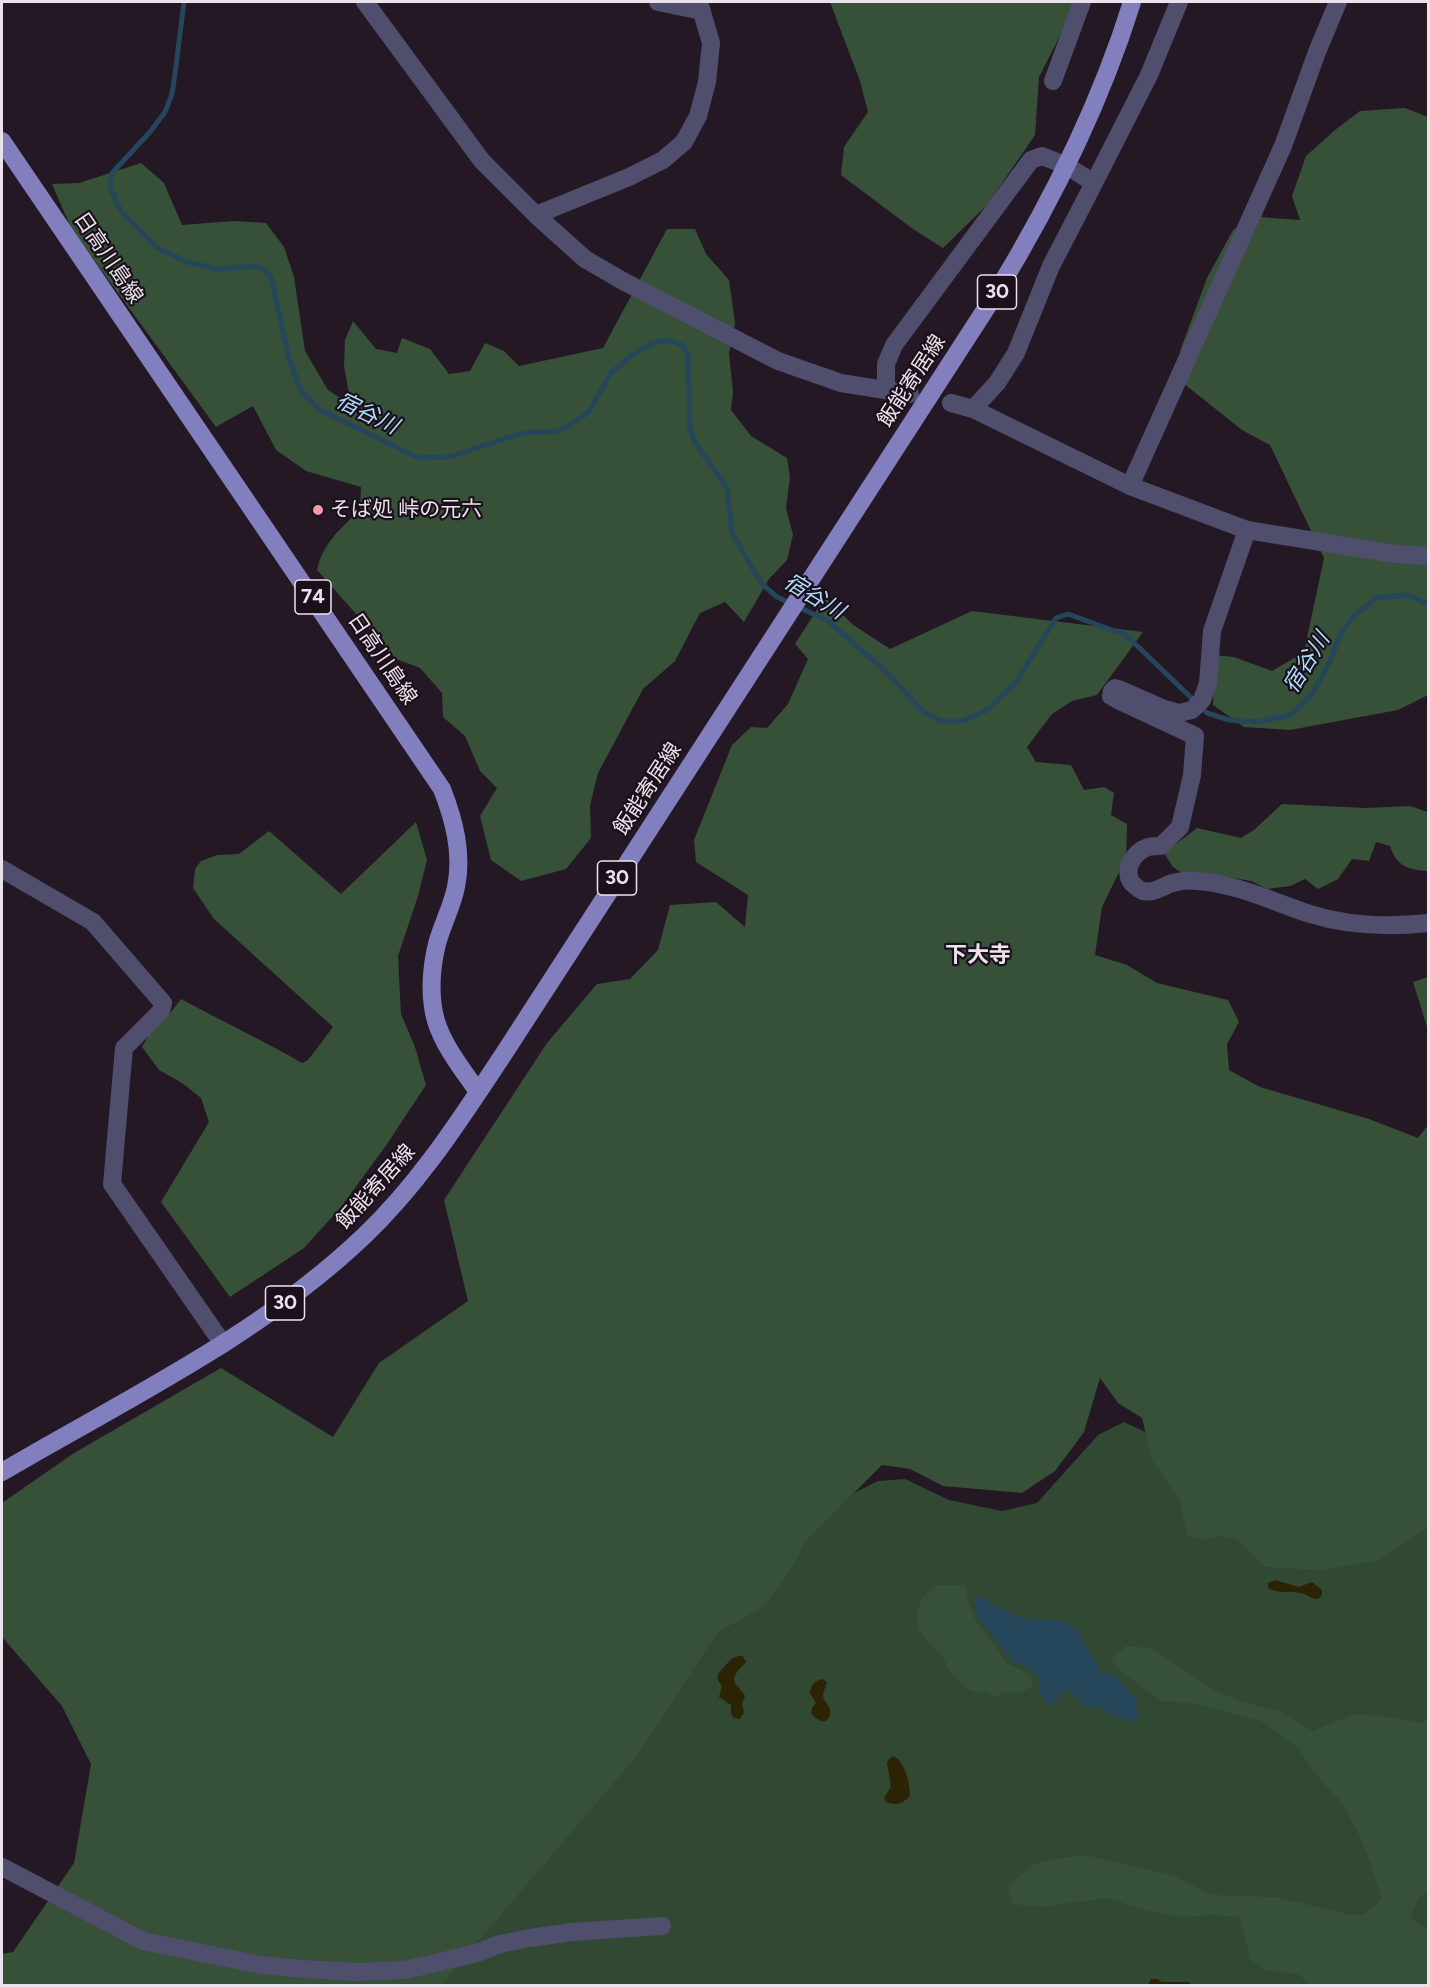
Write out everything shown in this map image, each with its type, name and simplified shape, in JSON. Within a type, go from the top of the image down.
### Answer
[{"type":"main road","name":"飯能寄居線","points":[[2,1472],[223,1344],[306,1286],[367,1233],[428,1164],[478,1092],[996,293],[1067,166],[1105,78],[1132,2]]},
{"type":"main road","name":"日高川島線","points":[[2,141],[442,789],[455,829],[458,868],[451,905],[437,943],[432,978],[433,996],[436,1020],[443,1038],[478,1092]]},
{"type":"street","points":[[365,2],[482,161],[536,215],[585,259],[778,361],[841,383],[910,394]]},
{"type":"street","points":[[536,215],[629,177],[663,160],[684,142],[698,116],[707,82],[711,43],[701,6],[658,2]]},
{"type":"street","points":[[1053,81],[1082,2]]},
{"type":"street","points":[[973,409],[997,383],[1016,353],[1051,266],[1149,75],[1179,2]]},
{"type":"street","points":[[1130,486],[1283,146],[1338,2]]},
{"type":"street","points":[[886,390],[886,364],[894,345],[1031,160],[1042,156],[1067,166],[1094,183]]},
{"type":"street","points":[[951,403],[973,409],[1130,486],[1247,530],[1395,554],[1428,556]]},
{"type":"street","points":[[1247,530],[1212,631],[1208,683],[1202,700],[1192,710],[1179,713],[1115,688],[1112,691],[1111,696],[1118,700],[1195,736],[1192,775],[1180,826],[1161,846],[1149,846],[1138,852],[1129,865],[1129,878],[1142,891],[1153,891],[1173,883],[1194,880],[1220,884],[1314,915],[1355,923],[1403,926],[1428,922]]},
{"type":"street","points":[[2,869],[93,922],[163,1003],[161,1011],[124,1048],[112,1184],[223,1344]]},
{"type":"street","points":[[2,1867],[143,1941],[261,1965],[303,1969],[357,1972],[406,1970],[530,1938],[570,1932],[662,1926]]},
{"type":"green space","points":[[830,2],[1074,2],[1039,77],[1035,135],[987,205],[943,248],[913,229],[841,175],[844,147],[868,112],[860,81]]},
{"type":"green space","points":[[1405,108],[1428,117],[1428,695],[1398,710],[1290,730],[1244,727],[1213,705],[1214,655],[1234,657],[1272,671],[1304,652],[1324,558],[1270,445],[1242,430],[1183,383],[1180,351],[1207,278],[1233,230],[1259,217],[1300,220],[1292,196],[1306,156],[1360,111]]},
{"type":"green space","points":[[141,163],[164,183],[182,225],[234,221],[266,223],[284,247],[294,277],[305,351],[328,390],[351,405],[344,366],[345,340],[353,321],[376,349],[397,353],[402,338],[430,349],[449,374],[470,371],[485,343],[504,351],[519,366],[603,348],[667,229],[695,229],[706,254],[729,280],[735,323],[729,354],[733,392],[731,410],[751,436],[787,458],[790,477],[786,508],[793,535],[787,560],[769,579],[744,622],[725,602],[700,613],[675,661],[643,689],[598,773],[590,805],[591,838],[566,869],[521,881],[491,860],[480,816],[497,788],[480,771],[465,736],[443,717],[442,693],[420,668],[396,659],[317,570],[328,544],[360,510],[361,487],[306,471],[276,450],[253,406],[216,427],[72,230],[52,184],[79,183]]},
{"type":"green space","points":[[825,597],[852,624],[890,649],[972,611],[1143,632],[1097,695],[1072,701],[1052,714],[1027,747],[1036,762],[1071,765],[1084,790],[1104,787],[1114,793],[1111,815],[1127,824],[1126,858],[1102,907],[1095,955],[1127,965],[1157,983],[1228,1000],[1239,1022],[1227,1044],[1229,1070],[1260,1087],[1369,1119],[1418,1138],[1428,1125],[1428,1528],[1376,1561],[1319,1570],[1264,1567],[1238,1540],[1220,1535],[1202,1540],[1187,1535],[1180,1501],[1152,1460],[1142,1418],[1118,1403],[1100,1378],[1084,1432],[1055,1471],[1022,1493],[943,1486],[910,1469],[882,1465],[807,1540],[786,1577],[763,1607],[718,1632],[635,1758],[441,1985],[2,1985],[2,1954],[13,1952],[74,1863],[91,1764],[62,1706],[2,1637],[2,1503],[74,1453],[221,1368],[333,1437],[379,1363],[468,1301],[444,1200],[547,1043],[597,984],[630,979],[658,950],[670,905],[716,902],[745,927],[748,895],[696,862],[694,840],[732,745],[751,727],[767,728],[788,704],[808,659],[795,644]]},
{"type":"green space","points":[[1282,804],[1366,808],[1410,806],[1428,812],[1428,871],[1404,866],[1396,858],[1390,846],[1376,842],[1369,861],[1352,859],[1338,879],[1318,889],[1305,879],[1290,886],[1267,889],[1251,881],[1205,873],[1185,875],[1173,867],[1164,853],[1197,828],[1241,838],[1254,830]]},
{"type":"green space","points":[[416,822],[427,860],[398,956],[401,1014],[415,1047],[426,1085],[341,1207],[304,1248],[230,1297],[161,1202],[209,1122],[201,1098],[182,1083],[159,1070],[142,1047],[151,1031],[168,1016],[181,999],[302,1063],[308,1060],[333,1027],[214,919],[193,888],[195,869],[201,861],[217,855],[239,854],[269,831],[341,894]]},
{"type":"green space","points":[[1428,977],[1428,1030],[1413,982]]},
{"type":"green space","points":[[1124,1422],[1154,1436],[1428,1474],[1428,1985],[411,1986],[746,1595],[854,1493],[878,1481],[905,1479],[949,1500],[1002,1511],[1037,1503],[1098,1435]]},
{"type":"green space","points":[[936,1585],[966,1585],[968,1601],[976,1621],[1008,1664],[1031,1675],[1032,1687],[1018,1693],[1004,1691],[994,1698],[987,1691],[978,1693],[968,1689],[951,1674],[943,1657],[918,1629],[917,1611],[922,1598]]},
{"type":"green space","points":[[1126,1646],[1152,1648],[1213,1690],[1240,1701],[1281,1712],[1313,1731],[1354,1714],[1390,1717],[1421,1723],[1428,1719],[1428,1893],[1420,1896],[1410,1917],[1428,1930],[1428,1985],[1309,1985],[1300,1975],[1265,1970],[1250,1959],[1240,1917],[1214,1915],[1180,1917],[1147,1911],[1108,1898],[1040,1907],[1013,1904],[1008,1887],[1032,1865],[1054,1859],[1085,1855],[1172,1875],[1212,1895],[1276,1897],[1351,1915],[1363,1915],[1382,1899],[1358,1833],[1342,1803],[1318,1777],[1297,1747],[1263,1722],[1198,1704],[1162,1701],[1128,1677],[1110,1660]]},
{"type":"sand","points":[[1275,1580],[1299,1587],[1312,1582],[1322,1590],[1322,1595],[1316,1599],[1304,1594],[1268,1588],[1268,1583]]},
{"type":"sand","points":[[743,1656],[746,1662],[738,1671],[734,1681],[745,1696],[742,1704],[744,1712],[740,1719],[734,1718],[731,1714],[731,1705],[719,1697],[722,1686],[718,1680],[718,1674],[731,1659]]},
{"type":"sand","points":[[822,1679],[827,1682],[823,1696],[830,1712],[826,1721],[818,1719],[811,1713],[816,1703],[810,1693],[811,1688],[813,1684]]},
{"type":"sand","points":[[892,1756],[897,1758],[903,1767],[910,1791],[910,1796],[896,1804],[886,1802],[884,1798],[891,1787],[887,1762]]},
{"type":"sand","points":[[1151,1979],[1162,1982],[1188,1982],[1191,1984],[1148,1985]]},
{"type":"water","points":[[980,1597],[1015,1616],[1038,1620],[1058,1619],[1075,1627],[1101,1672],[1114,1676],[1135,1698],[1138,1718],[1132,1722],[1118,1718],[1104,1709],[1084,1706],[1070,1690],[1059,1693],[1055,1704],[1047,1704],[1038,1691],[1041,1678],[1030,1668],[1014,1663],[979,1618],[973,1599]]},
{"type":"waterway","name":"宿谷川","points":[[184,2],[172,94],[165,112],[112,173],[110,187],[121,212],[156,247],[187,262],[216,269],[258,266],[271,276],[289,359],[301,391],[318,409],[419,458],[449,457],[522,433],[560,431],[589,412],[610,374],[631,356],[653,343],[669,340],[684,346],[688,357],[690,430],[695,442],[727,488],[732,533],[761,583],[777,597],[828,621],[883,669],[924,712],[941,721],[962,721],[987,710],[1017,681],[1056,618],[1068,614],[1126,635],[1207,713],[1229,720],[1255,722],[1291,715],[1313,693],[1331,659],[1340,635],[1353,617],[1376,598],[1407,595],[1428,604]]},
{"type":"place","name":"そば処 峠の元六","points":[[318,510]]},
{"type":"district","name":"下大寺","points":[[978,956]]}]
